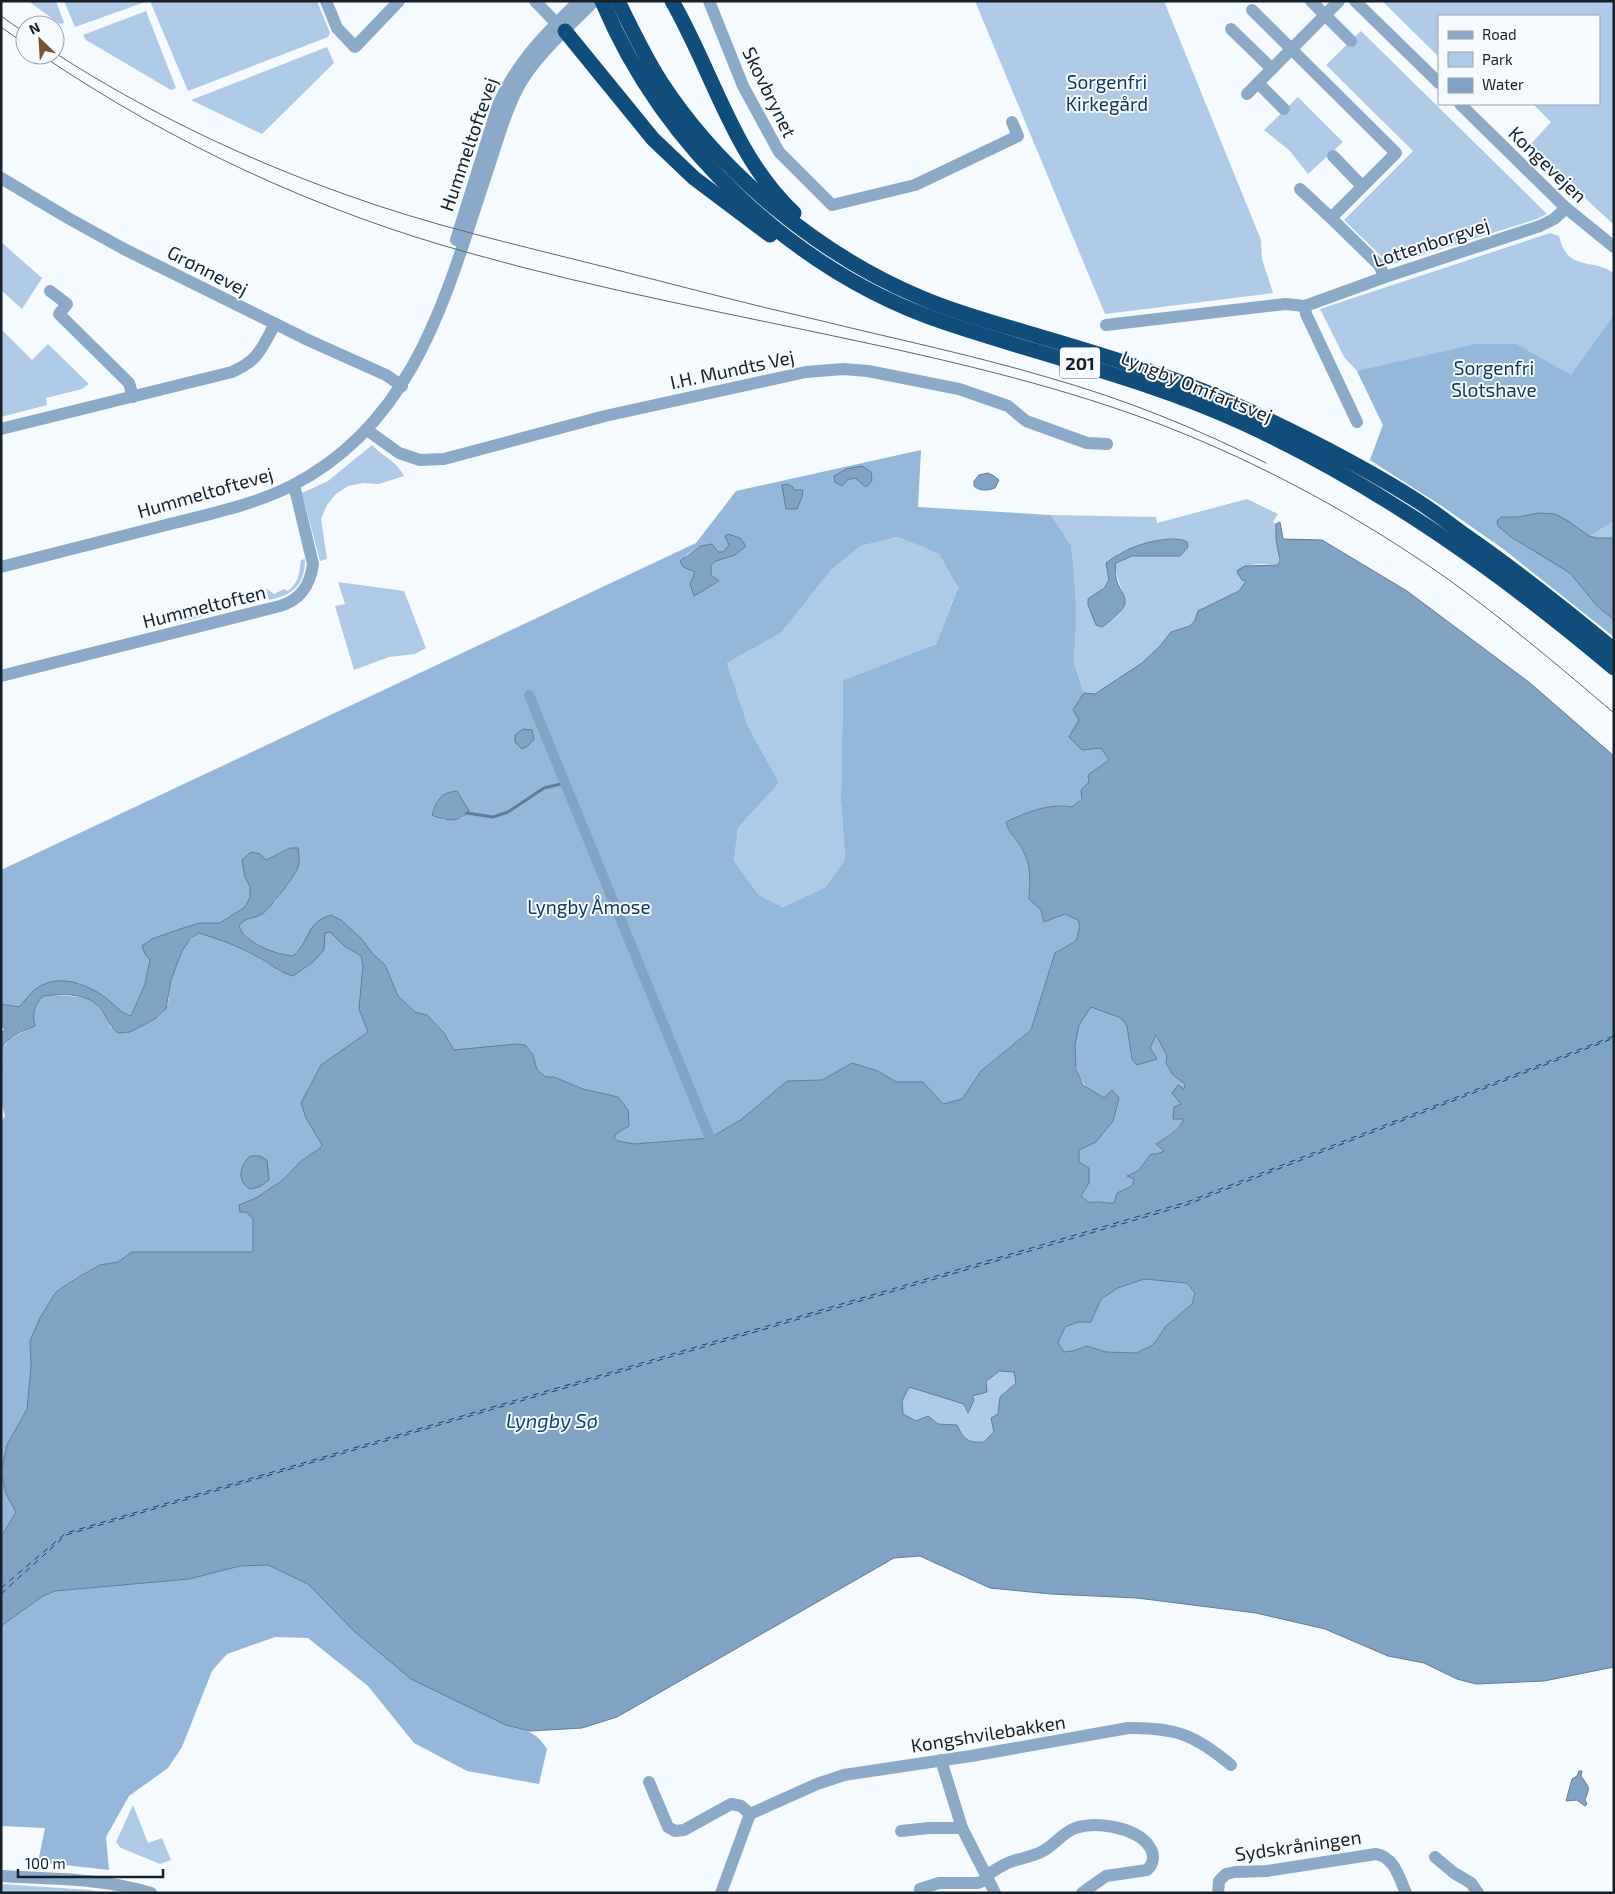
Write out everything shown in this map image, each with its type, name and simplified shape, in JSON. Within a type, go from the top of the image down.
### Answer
[{"type":"highway","name":"Lyngby Omfartsvej","points":[[602,1],[627,52],[650,91],[683,136],[720,178],[764,218],[812,256],[896,303],[947,323],[1162,389],[1245,424],[1331,467],[1410,514],[1505,580],[1614,668]]},
{"type":"highway","name":"Lyngby Omfartsvej","points":[[618,1],[661,82],[694,126],[730,167],[783,215],[843,258],[920,298],[1165,376],[1250,411],[1335,454],[1419,502],[1513,569],[1614,650]]},
{"type":"highway","points":[[672,1],[685,23],[745,151],[764,180],[787,206],[843,258]]},
{"type":"highway","points":[[561,27],[653,139],[694,178],[767,233],[812,256]]},
{"type":"street","points":[[326,1],[337,28],[356,47],[399,1]]},
{"type":"street","points":[[535,1],[561,27]]},
{"type":"street","points":[[582,6],[594,1]]},
{"type":"street","name":"Skovbrynet","points":[[709,1],[743,86],[779,152],[832,205],[915,185],[958,166],[1018,136],[1012,122]]},
{"type":"street","points":[[1311,1],[1351,41]]},
{"type":"street","points":[[1247,94],[1339,1]]},
{"type":"street","points":[[1355,1],[1438,82]]},
{"type":"street","name":"Hummeltoftevej","points":[[1,567],[219,512],[267,497],[294,485],[322,468],[341,454],[367,430],[402,386],[434,322],[471,204],[518,89],[561,27],[582,6]]},
{"type":"street","points":[[1252,10],[1396,153],[1330,218]]},
{"type":"street","points":[[1231,29],[1272,70]]},
{"type":"street","points":[[1258,83],[1284,108]]},
{"type":"street","name":"Kongevejen","points":[[1461,105],[1566,208],[1614,247]]},
{"type":"street","points":[[1333,156],[1362,186]]},
{"type":"street","name":"Grønnevej","points":[[1,178],[124,249],[275,324],[386,375],[402,386]]},
{"type":"street","points":[[1300,188],[1379,265],[1384,277]]},
{"type":"street","name":"Lottenborgvej","points":[[1106,325],[1285,304],[1305,306],[1384,277],[1540,226],[1554,219],[1566,208]]},
{"type":"street","points":[[50,291],[67,304],[59,314],[130,384],[133,396]]},
{"type":"street","points":[[1305,306],[1306,314],[1357,422]]},
{"type":"street","points":[[1,429],[232,372],[247,365],[258,354],[275,324]]},
{"type":"street","name":"I.H. Mundts Vej","points":[[367,430],[399,453],[420,460],[444,459],[605,416],[806,372],[843,369],[868,371],[959,388],[1008,406],[1026,421],[1087,443],[1107,444]]},
{"type":"street","name":"Hummeltoften","points":[[1,676],[280,606],[293,601],[306,588],[314,564],[294,485]]},
{"type":"street","name":"Kongshvilebakken","points":[[750,1814],[836,1778],[1128,1728],[1171,1730],[1189,1736],[1208,1746],[1231,1765]]},
{"type":"street","points":[[941,1760],[962,1828],[995,1893]]},
{"type":"street","points":[[649,1782],[668,1827],[675,1831],[684,1830],[731,1804],[741,1806],[750,1814],[721,1893]]},
{"type":"street","points":[[920,1889],[939,1883],[978,1883],[1007,1863],[1042,1851],[1068,1832],[1083,1826],[1121,1828],[1140,1837],[1150,1846],[1153,1853],[1153,1861],[1147,1870],[1106,1876],[1082,1893]]},
{"type":"street","points":[[901,1831],[929,1828],[962,1828]]},
{"type":"street","name":"Sydskråningen","points":[[1218,1893],[1219,1881],[1226,1874],[1266,1871],[1376,1854],[1388,1858],[1392,1863],[1406,1893]]},
{"type":"street","points":[[1434,1857],[1454,1873],[1471,1883],[1478,1893]]},
{"type":"street","points":[[1,1876],[96,1882],[130,1887],[151,1893]]},
{"type":"green space","points":[[28,1],[56,1],[61,15],[47,15]]},
{"type":"green space","points":[[64,1],[148,1],[75,27]]},
{"type":"green space","points":[[150,1],[317,1],[330,33],[328,37],[188,91]]},
{"type":"green space","name":"Sorgenfri Kirkegård","points":[[975,1],[1164,1],[1261,240],[1262,259],[1273,293],[1105,314]]},
{"type":"green space","points":[[1382,1],[1614,1],[1614,225],[1529,146],[1551,122],[1534,105],[1600,105],[1600,15],[1438,15],[1438,56]]},
{"type":"green space","points":[[146,11],[176,88],[171,90],[86,40],[83,35]]},
{"type":"green space","points":[[1361,31],[1547,214],[1537,219],[1390,265],[1344,220],[1413,151],[1326,65]]},
{"type":"green space","points":[[327,47],[334,63],[262,134],[191,100]]},
{"type":"green space","points":[[1298,97],[1343,142],[1308,174],[1290,151],[1264,130]]},
{"type":"green space","name":"Sorgenfri Slotshave","points":[[1550,233],[1559,236],[1563,248],[1574,260],[1605,268],[1614,273],[1614,538],[1589,536],[1502,548],[1442,506],[1370,460],[1383,425],[1357,371],[1344,357],[1320,309]]},
{"type":"green space","points":[[1,242],[42,278],[22,309],[1,290]]},
{"type":"green space","name":"Sorgenfri Slotshave","points":[[1614,315],[1614,521],[1589,536],[1539,513],[1518,517],[1501,517],[1546,556],[1570,573],[1597,606],[1614,620],[1614,637],[1502,548],[1442,506],[1370,460],[1383,425],[1357,371],[1476,344],[1516,344],[1571,375]]},
{"type":"green space","points":[[1,329],[32,360],[48,344],[89,384],[82,389],[46,398],[47,405],[1,417]]},
{"type":"green space","points":[[372,445],[393,462],[404,476],[379,484],[363,483],[348,486],[336,494],[327,505],[321,519],[327,559],[320,561],[302,493],[328,481]]},
{"type":"green space","name":"Lyngby Åmose","points":[[921,450],[918,507],[1051,515],[1071,545],[1076,626],[1074,663],[1084,693],[1079,701],[1101,748],[1109,760],[1088,775],[1089,780],[1085,793],[1080,801],[1072,807],[1047,807],[1006,822],[1008,829],[1020,845],[1027,859],[1030,877],[1029,898],[1041,910],[1044,922],[1065,914],[1078,920],[1080,926],[1076,941],[1055,953],[1031,1030],[981,1071],[962,1099],[943,1104],[923,1082],[896,1082],[878,1071],[852,1063],[822,1080],[787,1081],[742,1119],[710,1138],[634,1144],[618,1141],[614,1138],[617,1133],[629,1126],[618,1097],[583,1089],[554,1077],[546,1077],[537,1071],[533,1056],[524,1045],[516,1044],[454,1050],[444,1033],[427,1015],[415,1012],[398,996],[385,965],[372,954],[361,938],[341,920],[305,943],[293,956],[270,951],[248,938],[239,926],[243,919],[250,918],[275,902],[292,878],[290,848],[266,860],[245,877],[250,887],[250,897],[245,907],[220,923],[200,923],[152,939],[145,954],[150,960],[145,984],[131,1016],[124,1014],[79,983],[24,1002],[19,1007],[1,1004],[1,870],[696,543],[736,491]],"holes":[[[861,467],[855,478],[847,480],[846,469]],[[787,484],[793,487],[794,490],[802,490],[785,503],[783,485]],[[898,537],[939,554],[958,587],[936,644],[843,680],[841,800],[845,859],[826,887],[783,907],[759,895],[734,861],[738,828],[779,783],[748,726],[727,663],[781,633],[832,569],[861,546]],[[712,544],[718,552],[723,552],[729,545],[735,555],[716,561],[711,565],[711,575],[718,582],[707,588],[692,578],[696,572],[683,567],[686,555],[701,546]],[[457,791],[463,818],[444,820],[432,814],[435,805],[447,793]]]},
{"type":"green space","points":[[1247,499],[1278,514],[1273,522],[1276,524],[1278,565],[1259,564],[1247,566],[1241,574],[1242,580],[1246,581],[1239,591],[1221,601],[1195,620],[1190,626],[1171,632],[1160,646],[1142,663],[1120,679],[1095,694],[1084,693],[1074,663],[1076,626],[1071,545],[1051,515],[1156,517],[1157,523]],"holes":[[[1176,539],[1180,556],[1132,556],[1116,563],[1124,606],[1121,612],[1110,622],[1102,627],[1096,625],[1094,613],[1095,600],[1109,580],[1107,566],[1119,553],[1160,540]]]},
{"type":"green space","points":[[898,537],[939,554],[958,586],[936,644],[843,680],[841,800],[845,859],[826,887],[783,907],[759,895],[734,861],[738,828],[779,783],[748,726],[727,663],[781,633],[832,569],[861,546]]},
{"type":"green space","points":[[305,559],[303,576],[296,587],[285,595],[269,600],[266,588],[274,594],[284,589],[288,591],[292,588],[299,574],[301,560]]},
{"type":"green space","points":[[338,582],[404,591],[426,648],[415,654],[389,657],[354,670],[335,606],[345,604]]},
{"type":"green space","points":[[200,611],[201,617],[180,622],[178,615],[183,618],[195,615],[195,612]]},
{"type":"green space","points":[[325,932],[331,932],[344,946],[361,956],[363,965],[359,1009],[368,1032],[321,1065],[301,1103],[306,1118],[322,1145],[300,1162],[283,1180],[256,1198],[239,1205],[253,1219],[253,1252],[127,1257],[118,1262],[100,1265],[76,1277],[56,1292],[30,1341],[31,1367],[27,1409],[7,1445],[1,1472],[1,1122],[5,1116],[1,1101],[2,1050],[9,1039],[35,1026],[34,1010],[43,996],[77,997],[90,1000],[99,1007],[111,1028],[130,1032],[155,1019],[167,1007],[171,979],[179,956],[193,937],[199,933],[232,943],[281,972],[325,942]]},
{"type":"green space","points":[[1091,1006],[1121,1018],[1127,1026],[1132,1059],[1150,1048],[1155,1034],[1167,1056],[1166,1063],[1173,1075],[1185,1084],[1179,1100],[1181,1104],[1174,1119],[1184,1119],[1182,1123],[1156,1144],[1164,1151],[1151,1154],[1138,1171],[1128,1175],[1134,1179],[1132,1186],[1117,1193],[1114,1203],[1090,1203],[1081,1196],[1089,1183],[1079,1162],[1079,1150],[1096,1140],[1106,1130],[1113,1117],[1119,1098],[1104,1098],[1094,1093],[1080,1078],[1074,1047],[1079,1023]]},
{"type":"green space","points":[[1144,1279],[1187,1283],[1195,1293],[1192,1304],[1166,1326],[1151,1346],[1136,1353],[1106,1352],[1087,1346],[1064,1352],[1058,1343],[1065,1327],[1078,1322],[1091,1322],[1101,1299],[1118,1288]]},
{"type":"green space","points":[[999,1371],[1014,1372],[1016,1383],[1000,1397],[998,1414],[991,1418],[994,1432],[984,1442],[967,1439],[957,1425],[938,1424],[928,1416],[916,1421],[903,1414],[902,1401],[908,1386],[964,1404],[969,1413],[972,1396]]},
{"type":"green space","points":[[1,1472],[6,1494],[16,1512],[1,1537]]},
{"type":"green space","points":[[268,1565],[308,1584],[322,1597],[506,1725],[524,1730],[539,1738],[547,1749],[539,1784],[467,1771],[414,1743],[368,1686],[308,1638],[275,1637],[227,1654],[212,1671],[182,1747],[168,1768],[129,1796],[106,1837],[109,1870],[38,1862],[45,1828],[1,1826],[1,1626],[43,1596],[55,1591],[188,1579],[240,1566]]},
{"type":"green space","points":[[133,1805],[148,1843],[162,1838],[171,1860],[160,1864],[121,1848],[116,1842]]},
{"type":"green space","points":[[1,1884],[91,1890],[104,1893],[1,1893]]},
{"type":"water","points":[[862,466],[871,472],[872,481],[866,487],[855,478],[847,480],[842,486],[835,482],[834,476],[846,469]]},
{"type":"water","points":[[988,473],[999,480],[995,488],[984,490],[974,486],[974,481],[979,475]]},
{"type":"water","points":[[787,484],[793,487],[794,490],[803,490],[797,509],[786,509],[782,485]]},
{"type":"water","points":[[1539,513],[1555,514],[1589,536],[1614,538],[1614,620],[1597,606],[1570,573],[1511,537],[1498,526],[1497,521],[1501,517],[1518,517]]},
{"type":"water","name":"Lyngby Sø","points":[[1280,522],[1283,539],[1322,540],[1407,591],[1530,683],[1614,756],[1614,1667],[1544,1681],[1476,1684],[1457,1679],[1424,1663],[1388,1656],[1325,1629],[1256,1613],[1137,1598],[1051,1594],[990,1588],[920,1556],[894,1558],[617,1717],[582,1728],[530,1731],[506,1725],[411,1679],[355,1632],[308,1584],[268,1565],[240,1566],[189,1579],[55,1591],[43,1596],[1,1626],[1,1537],[16,1512],[6,1494],[1,1472],[7,1445],[27,1409],[31,1367],[30,1341],[40,1318],[56,1292],[100,1265],[118,1262],[132,1252],[253,1252],[253,1219],[246,1212],[240,1212],[239,1205],[256,1198],[283,1180],[300,1162],[320,1148],[322,1145],[306,1118],[301,1103],[321,1065],[368,1032],[359,1009],[363,965],[361,956],[344,946],[330,932],[325,933],[324,950],[313,962],[293,976],[240,948],[199,933],[191,938],[182,951],[171,980],[166,1009],[155,1019],[130,1032],[118,1033],[111,1026],[102,1011],[91,1000],[67,995],[43,996],[34,1010],[35,1026],[16,1034],[4,1044],[1,1052],[1,1034],[5,1029],[1,1026],[1,1004],[19,1007],[37,988],[54,981],[63,981],[73,982],[90,988],[106,998],[121,1011],[131,1016],[145,984],[150,960],[142,946],[152,939],[200,923],[220,923],[245,907],[250,897],[250,887],[245,877],[242,860],[251,852],[260,854],[266,860],[290,848],[298,848],[298,867],[282,892],[262,914],[247,919],[239,926],[247,938],[270,951],[293,956],[316,923],[331,915],[341,920],[361,938],[372,953],[385,965],[398,996],[415,1012],[427,1015],[444,1033],[454,1050],[516,1044],[525,1045],[533,1055],[537,1070],[546,1077],[554,1077],[583,1089],[618,1097],[628,1110],[629,1126],[617,1133],[614,1138],[618,1141],[634,1144],[710,1138],[742,1119],[787,1081],[822,1080],[852,1063],[878,1071],[896,1082],[923,1082],[943,1104],[962,1099],[981,1071],[1031,1030],[1055,953],[1076,941],[1080,926],[1078,920],[1065,914],[1044,922],[1041,910],[1029,899],[1030,877],[1027,859],[1020,845],[1008,829],[1006,822],[1047,807],[1072,807],[1082,799],[1081,790],[1089,782],[1088,775],[1109,760],[1101,748],[1082,750],[1069,737],[1079,720],[1073,710],[1084,693],[1095,694],[1142,663],[1160,646],[1171,632],[1190,626],[1195,620],[1198,611],[1239,591],[1246,581],[1242,580],[1237,572],[1238,570],[1245,566],[1278,565],[1280,560],[1276,540],[1276,524]],"holes":[[[1091,1007],[1121,1018],[1127,1026],[1132,1059],[1137,1065],[1157,1059],[1150,1048],[1156,1035],[1167,1056],[1166,1063],[1173,1075],[1185,1084],[1184,1089],[1178,1085],[1172,1093],[1181,1104],[1174,1107],[1173,1119],[1184,1119],[1179,1127],[1156,1144],[1164,1151],[1151,1154],[1138,1171],[1127,1176],[1134,1179],[1132,1186],[1117,1193],[1114,1203],[1090,1203],[1081,1196],[1089,1183],[1089,1168],[1079,1162],[1079,1150],[1096,1142],[1113,1121],[1119,1098],[1112,1090],[1104,1098],[1083,1085],[1076,1069],[1075,1045],[1079,1025]],[[1144,1279],[1187,1283],[1195,1293],[1192,1304],[1166,1326],[1151,1346],[1136,1353],[1106,1352],[1087,1346],[1064,1352],[1058,1343],[1065,1327],[1078,1322],[1091,1322],[1101,1299],[1118,1288]],[[999,1371],[1014,1372],[1016,1383],[1000,1397],[998,1414],[991,1418],[994,1432],[984,1442],[967,1440],[957,1425],[938,1424],[928,1416],[916,1421],[903,1414],[902,1401],[909,1387],[964,1404],[968,1413],[974,1400],[972,1396],[987,1392],[986,1382]]]},
{"type":"water","points":[[728,534],[740,538],[746,546],[735,555],[716,561],[711,565],[711,575],[719,581],[694,596],[690,584],[695,572],[683,567],[680,561],[701,546],[712,544],[718,552],[723,552],[729,545],[725,536]]},
{"type":"water","points":[[1175,539],[1187,542],[1188,547],[1180,556],[1132,556],[1116,563],[1118,583],[1125,602],[1123,608],[1116,616],[1102,627],[1096,625],[1088,605],[1088,599],[1104,588],[1109,580],[1106,563],[1121,553],[1139,545]]},
{"type":"water","points":[[523,729],[532,730],[534,739],[528,746],[522,749],[515,742],[515,735]]},
{"type":"water","points":[[457,791],[469,811],[465,815],[452,820],[432,815],[435,805],[443,795]]},
{"type":"water","points":[[250,1156],[260,1156],[267,1160],[269,1180],[259,1187],[250,1189],[243,1181],[241,1173],[244,1164]]},
{"type":"water","points":[[1579,1771],[1582,1771],[1581,1776],[1588,1788],[1585,1800],[1587,1804],[1585,1806],[1577,1800],[1566,1801],[1572,1779],[1577,1776]]},
{"type":"waterway","points":[[529,695],[710,1138]]},
{"type":"waterway","points":[[467,813],[493,817],[508,812],[544,788],[565,783]]},
{"type":"ferry route","points":[[1,1588],[66,1533],[1187,1202],[1614,1036]]},
{"type":"ferry route","points":[[1,1594],[66,1535],[1186,1205],[1614,1038]]},
{"type":"tram line","points":[[1,16],[15,26]]},
{"type":"tram line","points":[[1,27],[15,37]]},
{"type":"tram line","points":[[65,59],[159,114],[195,132],[306,180],[376,205],[441,225],[507,242],[1050,378],[1160,415],[1266,463]]},
{"type":"tram line","points":[[57,65],[143,118],[249,172],[359,218],[416,237],[570,279],[976,368],[1051,388],[1162,425],[1275,475],[1312,494],[1383,536],[1452,582],[1493,613],[1614,713]]}]
